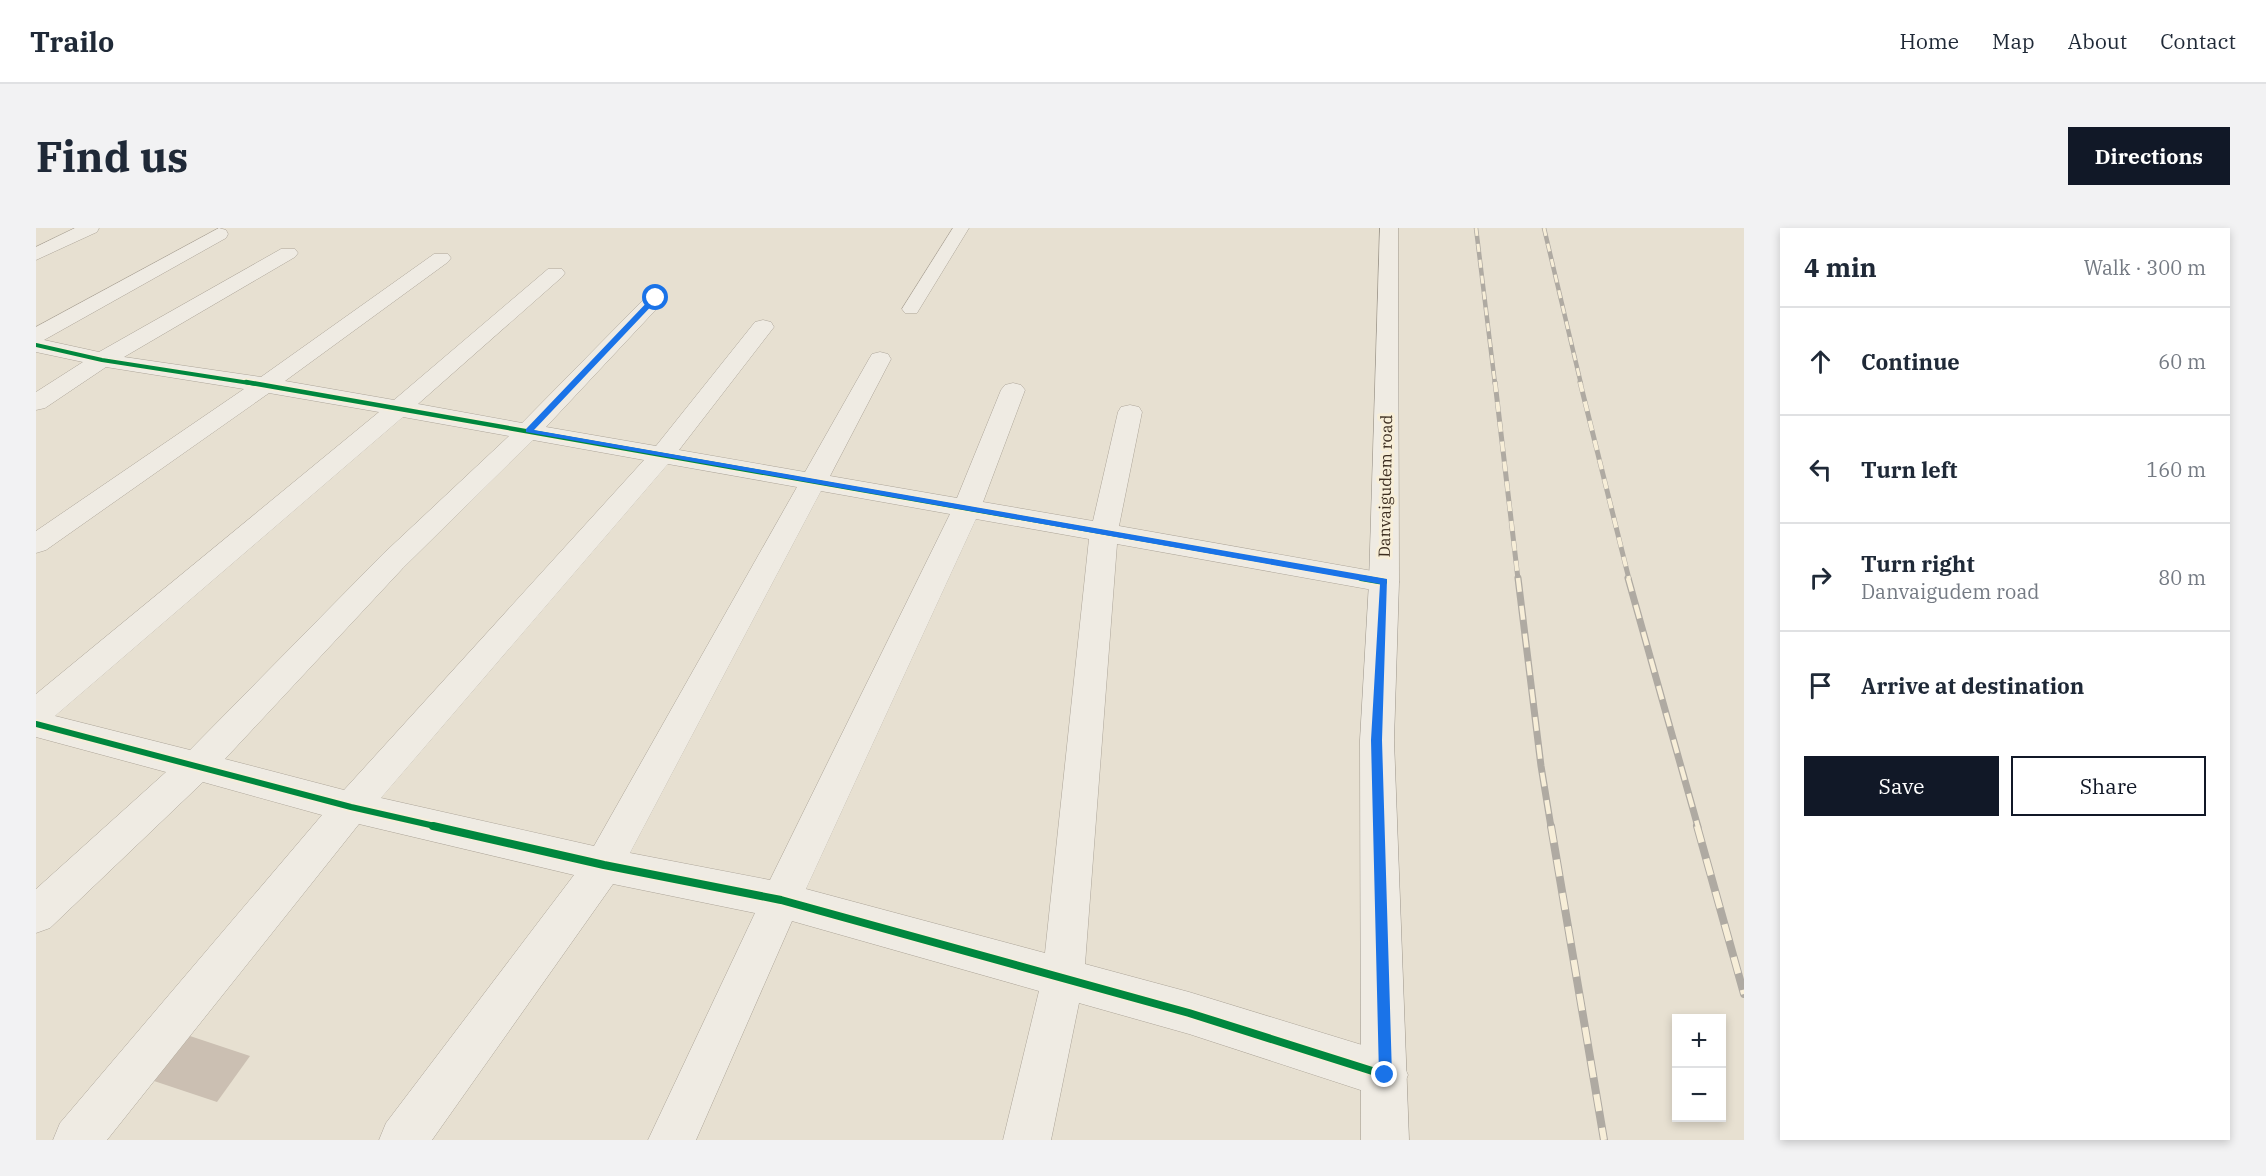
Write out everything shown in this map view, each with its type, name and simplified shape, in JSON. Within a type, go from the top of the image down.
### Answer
[{"type":"street","points":[[36,254],[90,228]]},
{"type":"street","name":"Danvaigudem road","points":[[1385,1140],[1377,740],[1384,582],[1389,228]]},
{"type":"street","points":[[36,336],[219,234]]},
{"type":"street","points":[[36,403],[102,360],[288,253]]},
{"type":"street","points":[[36,544],[441,258]]},
{"type":"street","points":[[36,713],[399,408],[555,273]]},
{"type":"street","points":[[36,915],[196,767],[393,561],[528,431],[656,298]]},
{"type":"street","points":[[77,1140],[351,807],[662,455],[763,327]]},
{"type":"street","points":[[36,345],[102,360],[265,384],[1384,582]]},
{"type":"street","points":[[403,1140],[604,865],[880,359]]},
{"type":"street","points":[[672,1140],[781,900],[967,508],[1014,390]]},
{"type":"street","points":[[1027,1140],[1063,978],[1104,533],[1130,412]]},
{"type":"street","points":[[36,724],[351,807],[604,865],[781,900],[1189,1012],[1385,1075]]},
{"type":"lane","points":[[911,309],[961,228]]},
{"type":"building","points":[[190,1036],[250,1056],[217,1102],[154,1081]]},
{"type":"railway","points":[[1476,228],[1495,384]]},
{"type":"railway","points":[[1544,228],[1581,384]]},
{"type":"railway","points":[[1495,382],[1518,579]]},
{"type":"railway","points":[[1580,382],[1629,579]]},
{"type":"railway","points":[[1518,578],[1541,766],[1551,827]]},
{"type":"railway","points":[[1628,578],[1698,827]]},
{"type":"railway","points":[[1551,826],[1604,1140]]},
{"type":"railway","points":[[1697,826],[1744,994]]},
{"type":"cycle path","points":[[36,345],[102,360],[265,385],[1384,582]]},
{"type":"cycle path","points":[[36,724],[351,807],[604,865],[781,900],[1189,1013],[1385,1075]]},
{"type":"route","points":[[656,298],[528,431],[1384,582],[1377,740],[1385,1075]]}]
